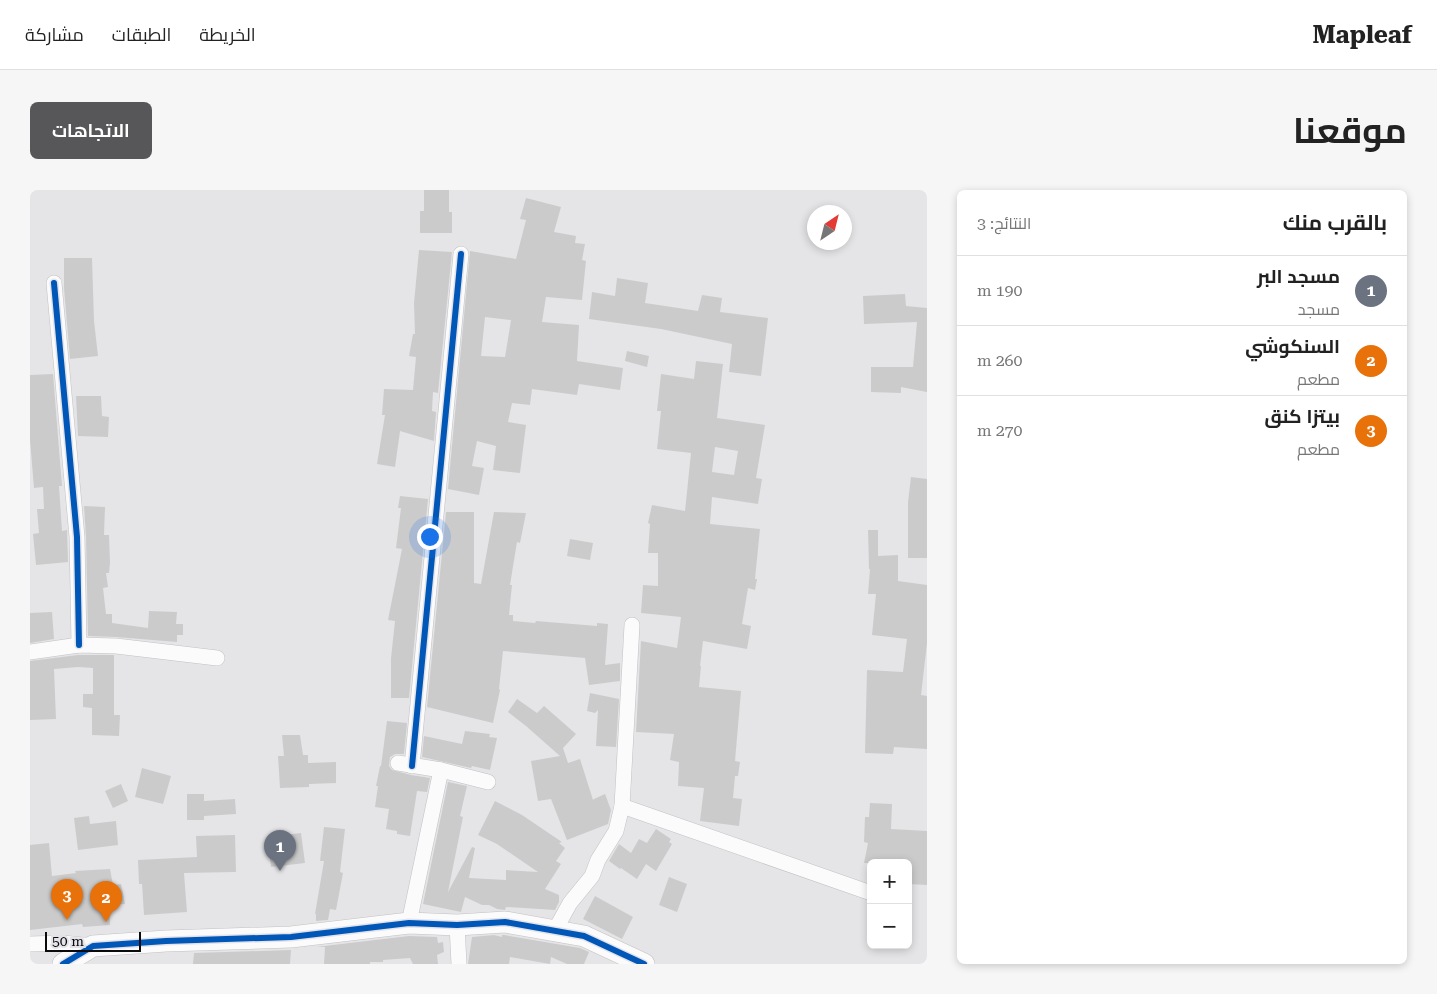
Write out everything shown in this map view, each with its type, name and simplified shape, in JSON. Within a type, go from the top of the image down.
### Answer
[{"type":"street","points":[[461,254],[405,765],[441,770],[488,782]]},
{"type":"street","points":[[54,283],[77,537],[79,645]]},
{"type":"street","points":[[554,932],[579,890],[592,876],[598,860],[616,831],[622,806],[632,625]]},
{"type":"street","points":[[30,652],[79,645],[116,646],[217,658]]},
{"type":"street","points":[[409,923],[441,770]]},
{"type":"street","points":[[622,806],[867,892]]},
{"type":"street","points":[[30,944],[62,943],[92,946],[166,941],[290,937],[409,923],[457,925],[505,922],[584,936],[644,964]]},
{"type":"street","points":[[457,925],[458,964]]},
{"type":"street","points":[[63,964],[92,946]]},
{"type":"building","points":[[424,190],[449,190],[449,212],[452,212],[452,233],[420,233],[420,211],[424,211]]},
{"type":"building","points":[[526,198],[561,207],[554,232],[576,236],[575,243],[585,244],[582,260],[586,261],[582,300],[546,297],[542,322],[579,325],[577,361],[623,368],[620,390],[579,384],[577,395],[532,389],[530,405],[512,403],[508,422],[526,425],[520,473],[493,470],[496,446],[477,441],[472,466],[484,468],[479,495],[448,489],[470,251],[516,259],[526,220],[520,219]],"holes":[[[485,317],[511,320],[505,357],[481,356]]]},
{"type":"building","points":[[419,250],[452,252],[438,393],[433,392],[432,411],[436,412],[434,441],[400,431],[395,467],[377,464],[385,415],[382,415],[384,389],[413,390],[416,357],[409,356],[413,334],[415,334],[414,303]]},
{"type":"building","points":[[64,258],[92,258],[94,321],[98,356],[70,359],[64,288]]},
{"type":"building","points":[[617,278],[648,283],[645,303],[698,311],[702,295],[722,298],[720,312],[768,318],[761,376],[729,372],[732,344],[661,329],[589,319],[592,292],[615,296]]},
{"type":"building","points":[[905,294],[906,306],[927,308],[927,392],[901,387],[901,393],[871,392],[871,367],[913,367],[917,322],[864,324],[863,296]]},
{"type":"building","points":[[627,351],[649,356],[647,367],[625,361]]},
{"type":"building","points":[[696,361],[723,364],[717,418],[765,425],[756,478],[762,479],[758,504],[712,497],[710,524],[760,529],[755,590],[748,588],[742,624],[751,626],[747,649],[703,641],[700,666],[699,687],[741,691],[735,761],[740,762],[738,776],[735,776],[733,798],[742,799],[739,826],[700,821],[704,788],[678,786],[679,762],[670,760],[674,734],[636,732],[641,641],[677,648],[681,617],[641,613],[643,585],[658,586],[658,553],[648,553],[650,524],[648,523],[652,505],[685,511],[691,453],[657,449],[661,411],[657,411],[661,374],[694,379]],"holes":[[[715,447],[738,451],[734,475],[712,472]]]},
{"type":"building","points":[[53,374],[62,486],[59,486],[62,531],[67,530],[68,562],[36,565],[33,534],[39,533],[37,509],[44,509],[43,487],[34,488],[30,440],[30,375]]},
{"type":"building","points":[[76,396],[101,396],[102,416],[109,417],[108,437],[78,436]]},
{"type":"building","points":[[911,477],[927,479],[927,558],[908,558],[908,502]]},
{"type":"building","points":[[400,496],[428,499],[409,698],[391,698],[391,658],[395,621],[388,620],[402,549],[396,548],[401,508],[398,508]]},
{"type":"building","points":[[84,506],[105,507],[104,535],[109,535],[110,563],[109,573],[106,573],[108,587],[103,588],[106,614],[112,614],[112,623],[148,628],[149,611],[177,612],[176,624],[183,624],[183,635],[177,635],[177,642],[88,636]]},
{"type":"building","points":[[446,512],[474,512],[474,583],[481,584],[494,512],[526,513],[520,543],[517,542],[510,585],[512,585],[509,615],[513,615],[513,621],[535,623],[536,621],[597,626],[597,623],[608,624],[605,665],[620,663],[620,681],[589,685],[585,658],[503,651],[500,690],[493,723],[427,707]]},
{"type":"building","points":[[868,530],[878,530],[878,556],[898,555],[898,581],[927,585],[927,643],[921,695],[927,696],[927,749],[894,747],[893,754],[865,753],[867,670],[903,672],[907,639],[872,635],[876,594],[868,594],[870,569]]},
{"type":"building","points":[[570,539],[593,543],[590,560],[567,556]]},
{"type":"building","points":[[52,612],[54,639],[30,643],[30,613]]},
{"type":"building","points":[[78,655],[114,655],[114,715],[120,715],[119,736],[92,735],[92,708],[83,707],[83,694],[93,694],[93,668],[54,669],[56,719],[30,720],[30,661]]},
{"type":"building","points":[[590,693],[619,699],[616,747],[596,746],[598,710],[595,713],[587,711]]},
{"type":"building","points":[[517,699],[537,713],[544,706],[576,734],[563,748],[568,763],[580,759],[593,800],[605,794],[611,810],[608,824],[567,840],[551,799],[538,801],[531,761],[560,756],[508,712]]},
{"type":"building","points":[[387,721],[407,723],[404,754],[395,754],[390,757],[389,766],[392,770],[430,778],[427,792],[417,791],[410,836],[397,834],[397,831],[386,829],[389,809],[375,807],[378,786],[376,786],[381,766]]},
{"type":"building","points":[[465,731],[490,734],[489,737],[497,738],[490,770],[472,766],[471,768],[422,757],[424,736],[462,744]]},
{"type":"building","points":[[282,735],[300,735],[303,755],[308,755],[308,763],[336,762],[336,783],[309,784],[309,787],[280,788],[278,756],[284,756]]},
{"type":"building","points":[[142,768],[171,776],[163,804],[135,797]]},
{"type":"building","points":[[448,782],[467,786],[460,816],[463,817],[448,892],[472,847],[475,848],[469,878],[506,880],[506,870],[538,872],[497,844],[478,835],[495,801],[522,815],[562,842],[559,843],[565,848],[556,861],[561,864],[545,889],[559,895],[559,902],[555,910],[506,907],[505,910],[497,909],[489,905],[482,905],[465,897],[461,912],[423,904]]},
{"type":"building","points":[[121,784],[128,801],[113,808],[105,791]]},
{"type":"building","points":[[187,794],[204,794],[204,801],[235,799],[236,814],[204,816],[204,820],[187,820]]},
{"type":"building","points":[[870,803],[892,804],[891,829],[927,831],[927,885],[912,884],[912,859],[867,859],[867,863],[864,863],[868,843],[864,842],[865,817],[869,817]]},
{"type":"building","points":[[89,816],[90,824],[116,821],[118,845],[78,850],[74,818]]},
{"type":"building","points":[[324,827],[345,829],[340,872],[343,873],[336,910],[330,909],[328,920],[316,921],[315,914],[324,861],[320,861]]},
{"type":"building","points":[[656,829],[671,839],[669,842],[672,844],[656,871],[646,864],[637,879],[609,861],[619,844],[631,853],[639,839],[647,843]]},
{"type":"building","points":[[301,833],[305,863],[271,867],[267,837]]},
{"type":"building","points":[[235,835],[236,872],[184,873],[187,912],[144,915],[142,884],[139,884],[138,860],[197,857],[196,836]]},
{"type":"building","points":[[49,843],[52,876],[76,873],[75,871],[110,869],[113,885],[121,884],[125,904],[109,905],[110,925],[83,927],[82,924],[30,930],[30,845]]},
{"type":"building","points":[[669,877],[687,884],[677,912],[659,905]]},
{"type":"building","points":[[595,896],[633,917],[622,939],[583,919]]},
{"type":"building","points":[[494,935],[580,948],[589,952],[584,964],[567,964],[551,957],[550,964],[510,957],[509,964],[468,964],[472,937]]},
{"type":"building","points":[[409,936],[437,937],[438,943],[443,942],[444,952],[437,955],[438,964],[413,964],[410,958],[383,960],[383,962],[370,962],[370,964],[324,964],[325,947],[316,947]]},
{"type":"building","points":[[291,950],[290,964],[193,964],[194,953]]},
{"type":"cycle path","points":[[412,766],[461,254]]},
{"type":"cycle path","points":[[54,283],[77,537],[79,645]]},
{"type":"cycle path","points":[[63,964],[93,946],[166,941],[291,937],[409,923],[457,925],[505,922],[584,936],[644,964]]},
{"type":"place","name":"مسجد البر","points":[[280,871]]},
{"type":"place","name":"بيتزا كنق","points":[[67,920]]},
{"type":"place","name":"السنكوشي","points":[[106,922]]}]
